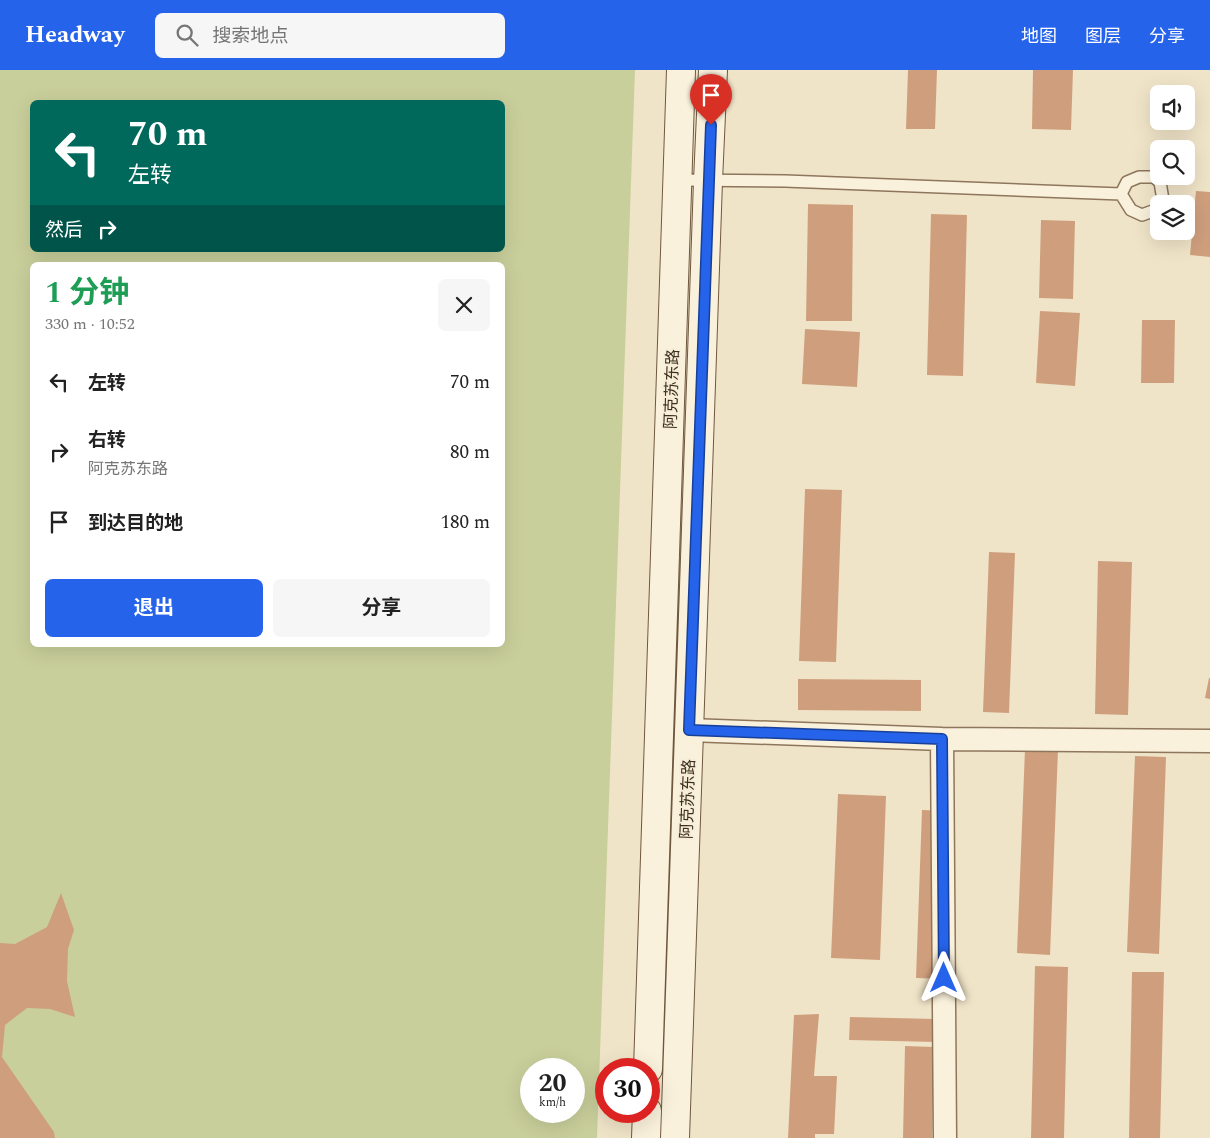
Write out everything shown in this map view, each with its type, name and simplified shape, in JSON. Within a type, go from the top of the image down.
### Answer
[{"type":"main road","name":"阿克苏东路","points":[[648,1058],[682,70]]},
{"type":"main road","name":"阿克苏东路","points":[[675,1138],[713,70]]},
{"type":"main road","points":[[646,1123],[646,1138]]},
{"type":"street","points":[[689,730],[942,739],[1210,741]]},
{"type":"street","points":[[942,739],[945,1138]]},
{"type":"lane","points":[[1121,194],[1127,182],[1140,177],[1154,177],[1160,182],[1162,195]]},
{"type":"lane","points":[[678,180],[785,181],[1121,194]]},
{"type":"lane","points":[[1121,194],[1130,210],[1142,215],[1150,212]]},
{"type":"green space","points":[[0,70],[635,70],[600,1058],[595,1058],[595,1123],[598,1123],[597,1138],[0,1138]]},
{"type":"building","points":[[908,70],[937,70],[935,129],[906,129]]},
{"type":"building","points":[[1033,70],[1073,70],[1071,130],[1032,129]]},
{"type":"building","points":[[1196,191],[1210,192],[1210,257],[1190,255],[1191,240],[1195,240]]},
{"type":"building","points":[[808,204],[853,205],[852,321],[806,321]]},
{"type":"building","points":[[931,214],[967,215],[963,376],[927,375]]},
{"type":"building","points":[[1041,220],[1075,221],[1073,299],[1039,298]]},
{"type":"building","points":[[1040,311],[1080,313],[1075,386],[1036,383]]},
{"type":"building","points":[[1142,320],[1175,320],[1174,383],[1141,383]]},
{"type":"building","points":[[805,329],[860,332],[857,387],[802,384]]},
{"type":"building","points":[[805,489],[842,490],[836,662],[799,661]]},
{"type":"building","points":[[989,552],[1015,553],[1009,713],[983,712]]},
{"type":"building","points":[[1098,561],[1132,562],[1128,715],[1095,714]]},
{"type":"building","points":[[1210,678],[1210,699],[1205,698]]},
{"type":"building","points":[[798,679],[921,680],[921,711],[798,710]]},
{"type":"building","points":[[1025,749],[1058,750],[1050,955],[1017,953]]},
{"type":"building","points":[[1135,756],[1166,757],[1159,954],[1127,952]]},
{"type":"building","points":[[838,794],[886,796],[880,960],[831,958]]},
{"type":"building","points":[[922,810],[953,811],[947,979],[916,978]]},
{"type":"building","points":[[61,893],[74,930],[68,949],[67,981],[75,1017],[50,1009],[27,1008],[5,1025],[2,1057],[54,1132],[55,1138],[0,1138],[0,943],[15,944],[47,927]]},
{"type":"building","points":[[1035,966],[1068,967],[1064,1138],[1031,1138]]},
{"type":"building","points":[[1132,972],[1164,972],[1160,1138],[1129,1138]]},
{"type":"building","points":[[819,1014],[814,1076],[837,1076],[834,1134],[815,1134],[815,1138],[788,1138],[794,1015]]},
{"type":"building","points":[[850,1017],[936,1019],[936,1042],[849,1040]]},
{"type":"building","points":[[905,1046],[934,1047],[932,1138],[903,1138]]},
{"type":"route","points":[[711,125],[689,730],[942,739],[944,978]]}]
